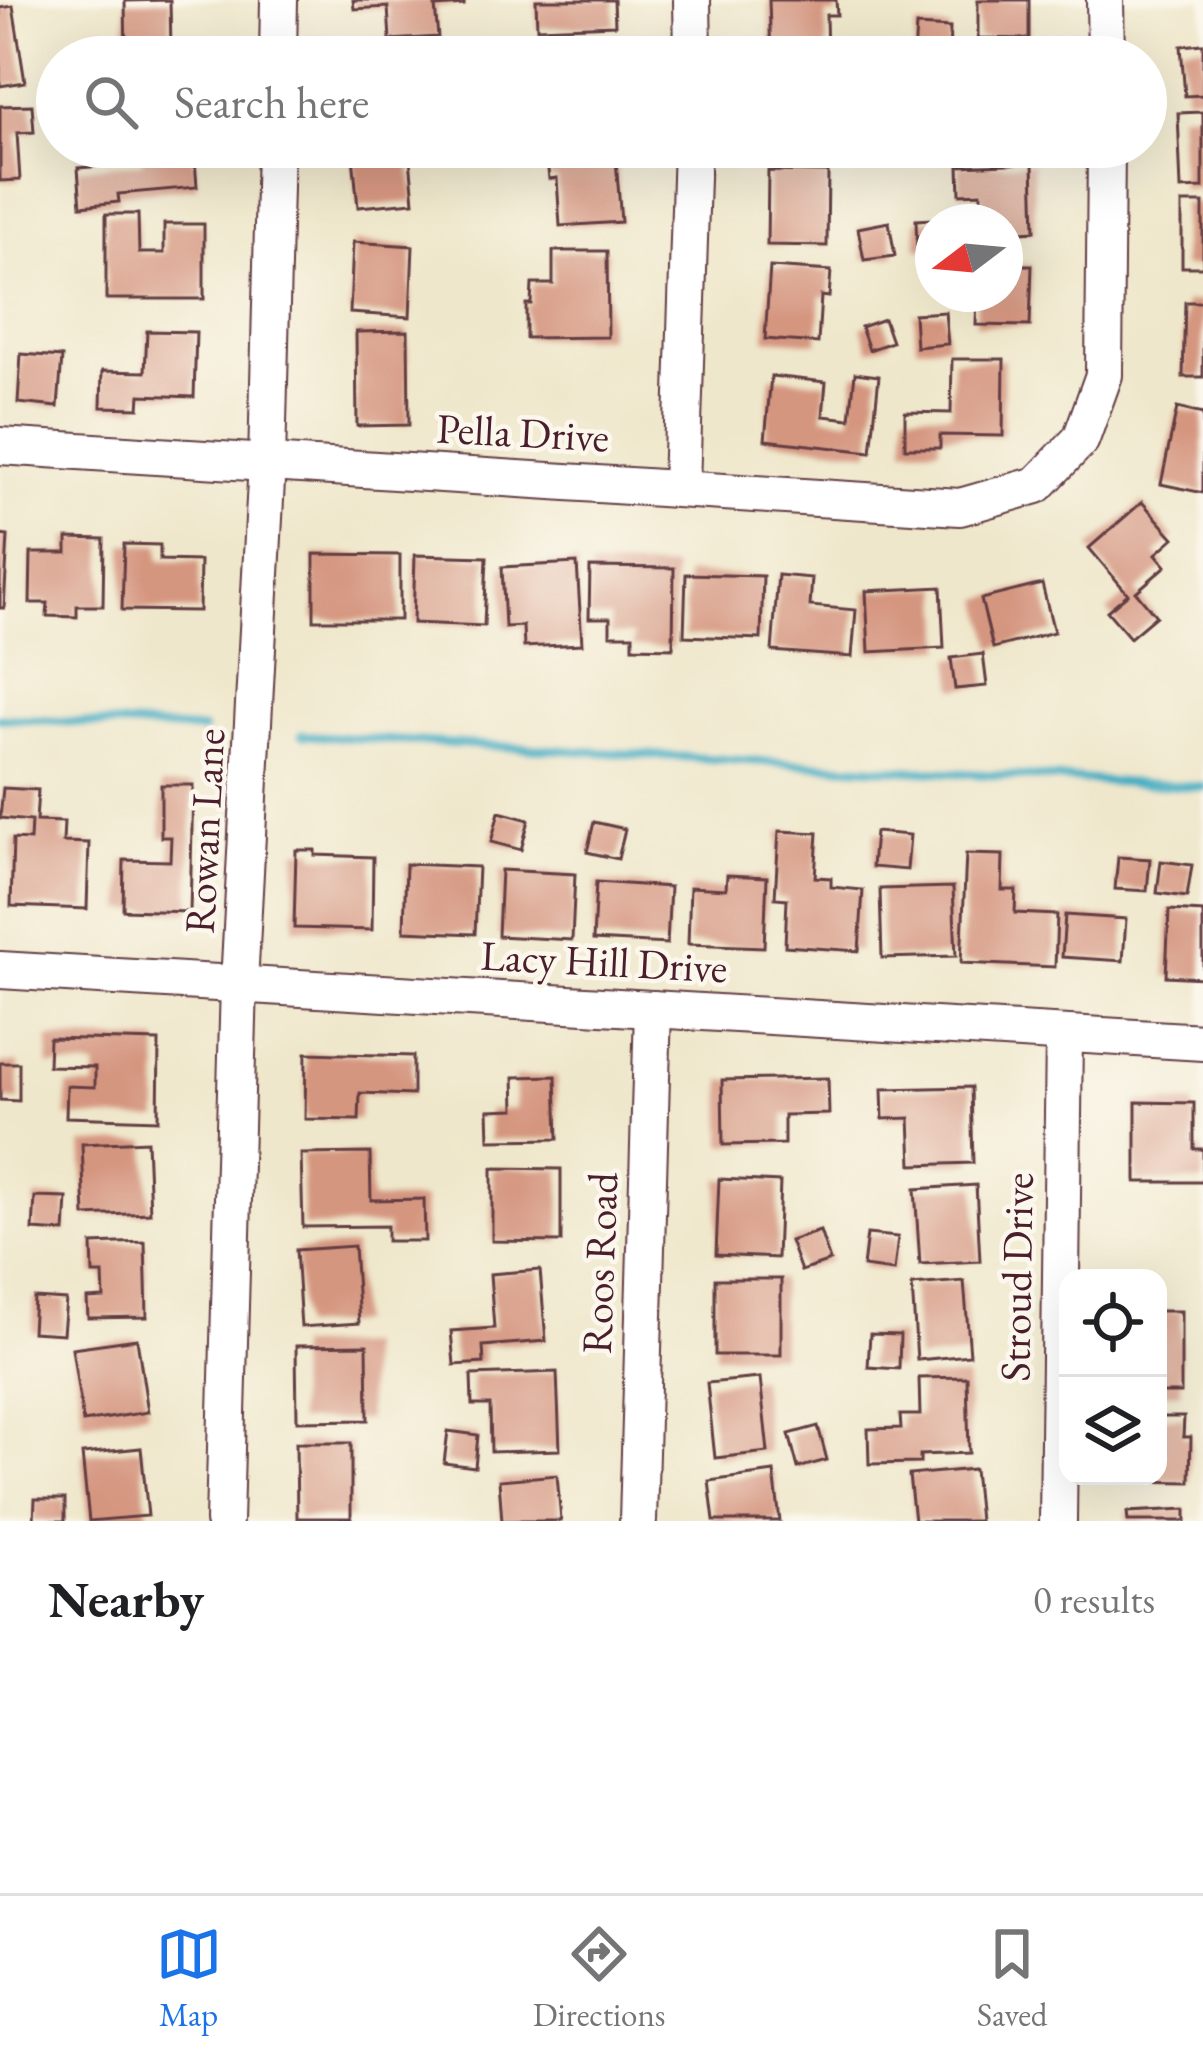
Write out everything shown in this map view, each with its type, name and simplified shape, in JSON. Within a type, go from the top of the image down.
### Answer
[{"type":"street","points":[[278,36],[279,0]]},
{"type":"street","points":[[692,0],[693,36]]},
{"type":"street","points":[[1105,0],[1106,36]]},
{"type":"street","name":"Rowan Lane","points":[[224,1521],[239,984],[267,461],[274,168]]},
{"type":"street","points":[[681,486],[691,168]]},
{"type":"street","name":"Pella Drive","points":[[0,446],[960,507],[1037,485],[1081,440],[1104,375],[1106,168]]},
{"type":"street","name":"Lacy Hill Drive","points":[[0,970],[1203,1042]]},
{"type":"street","name":"Roos Road","points":[[638,1521],[653,1009]]},
{"type":"street","name":"Stroud Drive","points":[[1058,1521],[1064,1034]]},
{"type":"building","points":[[170,0],[171,36],[126,36],[125,1]]},
{"type":"building","points":[[353,0],[464,0],[464,5],[435,7],[438,36],[390,36],[388,7],[354,9]]},
{"type":"building","points":[[536,0],[614,0],[615,25],[537,28]]},
{"type":"building","points":[[769,0],[836,0],[837,15],[826,15],[826,36],[770,36]]},
{"type":"building","points":[[978,0],[1029,0],[1029,36],[978,36]]},
{"type":"building","points":[[13,6],[25,82],[0,86],[0,8]]},
{"type":"building","points":[[916,26],[950,28],[950,36],[915,36]]},
{"type":"building","points":[[1203,44],[1203,95],[1185,96],[1181,46]]},
{"type":"building","points":[[32,105],[34,132],[17,133],[20,180],[0,181],[0,106]]},
{"type":"building","points":[[1203,112],[1203,188],[1181,189],[1178,113]]},
{"type":"building","points":[[78,168],[196,168],[197,187],[118,194],[119,202],[81,206]]},
{"type":"building","points":[[354,168],[411,168],[414,202],[358,207]]},
{"type":"building","points":[[548,168],[617,168],[621,222],[560,226],[557,178],[549,179]]},
{"type":"building","points":[[959,168],[1033,168],[1035,231],[1023,232],[1023,204],[981,204],[981,193],[960,194]]},
{"type":"building","points":[[768,171],[828,172],[827,246],[767,245]]},
{"type":"building","points":[[1182,203],[1203,203],[1203,267],[1182,267]]},
{"type":"building","points":[[106,214],[138,214],[139,253],[164,253],[164,224],[204,224],[204,299],[106,299]]},
{"type":"building","points":[[889,222],[895,256],[864,260],[858,228]]},
{"type":"building","points":[[353,242],[413,246],[410,317],[350,313]]},
{"type":"building","points":[[553,251],[607,251],[608,337],[526,338],[526,304],[531,304],[532,284],[553,284]]},
{"type":"building","points":[[1023,265],[1032,265],[1030,326],[976,325],[976,312],[1023,312]]},
{"type":"building","points":[[770,267],[831,271],[829,297],[821,296],[818,343],[765,339]]},
{"type":"building","points":[[1185,302],[1203,302],[1203,377],[1183,377]]},
{"type":"building","points":[[945,312],[948,344],[916,347],[914,314]]},
{"type":"building","points":[[884,319],[892,342],[869,350],[861,327]]},
{"type":"building","points":[[147,331],[196,332],[194,397],[140,395],[139,408],[101,407],[102,371],[145,372]]},
{"type":"building","points":[[408,331],[409,425],[357,426],[356,332]]},
{"type":"building","points":[[21,354],[62,357],[58,407],[18,403]]},
{"type":"building","points":[[952,359],[1004,359],[1003,436],[940,435],[940,448],[905,448],[905,412],[951,413]]},
{"type":"building","points":[[855,373],[879,376],[871,452],[765,440],[771,376],[826,382],[823,416],[850,419]]},
{"type":"building","points":[[1177,408],[1203,414],[1203,493],[1161,484]]},
{"type":"building","points":[[1142,502],[1174,538],[1156,554],[1166,566],[1136,592],[1156,616],[1130,638],[1107,611],[1128,594],[1089,548]]},
{"type":"building","points":[[0,535],[8,536],[4,608],[0,608]]},
{"type":"building","points":[[67,538],[104,539],[103,606],[77,606],[77,617],[47,616],[48,603],[30,603],[31,553],[67,553]]},
{"type":"building","points":[[124,544],[160,545],[160,560],[200,561],[199,611],[122,610]]},
{"type":"building","points":[[314,554],[400,555],[400,620],[314,620]]},
{"type":"building","points":[[415,555],[487,557],[484,626],[413,623]]},
{"type":"building","points":[[577,563],[582,644],[524,647],[523,626],[505,627],[502,567]]},
{"type":"building","points":[[590,567],[674,568],[673,648],[633,647],[633,635],[610,635],[610,618],[589,618]]},
{"type":"building","points":[[686,574],[763,576],[761,639],[684,636]]},
{"type":"building","points":[[778,575],[812,578],[810,606],[856,610],[852,657],[772,651]]},
{"type":"building","points":[[1042,584],[1054,632],[993,648],[981,599]]},
{"type":"building","points":[[941,587],[944,648],[869,652],[866,591]]},
{"type":"building","points":[[983,654],[987,686],[955,689],[951,658]]},
{"type":"building","points":[[161,785],[193,785],[190,912],[123,910],[124,860],[170,861],[171,837],[161,837]]},
{"type":"building","points":[[3,788],[38,790],[36,821],[64,822],[63,842],[89,843],[87,909],[11,906],[13,839],[30,840],[31,821],[0,818]]},
{"type":"building","points":[[499,812],[529,820],[521,850],[491,842]]},
{"type":"building","points":[[594,822],[625,829],[618,859],[587,852]]},
{"type":"building","points":[[779,831],[818,833],[815,877],[831,878],[831,887],[863,890],[859,951],[785,946],[787,899],[775,898]]},
{"type":"building","points":[[875,832],[910,835],[907,870],[872,867]]},
{"type":"building","points":[[296,850],[373,857],[372,930],[294,928]]},
{"type":"building","points":[[966,854],[1003,855],[1002,890],[1016,890],[1015,913],[1057,915],[1055,967],[961,963]]},
{"type":"building","points":[[1118,857],[1150,859],[1147,891],[1115,889]]},
{"type":"building","points":[[1161,861],[1192,865],[1187,897],[1157,893]]},
{"type":"building","points":[[406,864],[478,867],[475,934],[404,931]]},
{"type":"building","points":[[501,870],[575,874],[572,940],[498,936]]},
{"type":"building","points":[[727,875],[767,877],[764,947],[688,944],[690,887],[726,889]]},
{"type":"building","points":[[596,882],[670,887],[667,944],[593,940]]},
{"type":"building","points":[[953,887],[956,956],[882,958],[880,889]]},
{"type":"building","points":[[1169,910],[1203,912],[1203,978],[1166,976]]},
{"type":"building","points":[[1065,915],[1126,919],[1123,961],[1062,957]]},
{"type":"building","points":[[49,1038],[159,1041],[158,1120],[66,1117],[67,1086],[95,1087],[95,1067],[48,1066]]},
{"type":"building","points":[[306,1053],[413,1056],[413,1095],[360,1093],[359,1120],[305,1119]]},
{"type":"building","points":[[0,1063],[19,1063],[19,1101],[0,1100]]},
{"type":"building","points":[[556,1076],[558,1139],[489,1140],[488,1110],[515,1109],[514,1077]]},
{"type":"building","points":[[828,1078],[829,1114],[784,1115],[784,1144],[723,1145],[722,1080]]},
{"type":"building","points":[[971,1087],[973,1163],[912,1165],[910,1118],[883,1119],[882,1089]]},
{"type":"building","points":[[1136,1102],[1194,1103],[1194,1149],[1203,1149],[1203,1182],[1136,1182]]},
{"type":"building","points":[[147,1141],[150,1213],[85,1216],[82,1144]]},
{"type":"building","points":[[370,1153],[371,1200],[424,1199],[425,1241],[387,1241],[387,1226],[303,1227],[301,1154]]},
{"type":"building","points":[[492,1168],[561,1169],[561,1242],[492,1241]]},
{"type":"building","points":[[719,1179],[780,1182],[777,1258],[716,1255]]},
{"type":"building","points":[[976,1185],[980,1261],[920,1264],[915,1189]]},
{"type":"building","points":[[35,1197],[67,1198],[65,1232],[33,1230]]},
{"type":"building","points":[[820,1231],[830,1261],[801,1271],[790,1241]]},
{"type":"building","points":[[867,1234],[898,1237],[894,1271],[863,1267]]},
{"type":"building","points":[[145,1242],[147,1317],[88,1318],[87,1299],[104,1298],[103,1274],[93,1274],[92,1244]]},
{"type":"building","points":[[354,1246],[359,1323],[301,1327],[296,1250]]},
{"type":"building","points":[[540,1270],[546,1341],[483,1346],[484,1363],[454,1365],[451,1331],[494,1328],[490,1274]]},
{"type":"building","points":[[715,1279],[781,1279],[781,1355],[715,1355]]},
{"type":"building","points":[[964,1281],[970,1355],[917,1360],[912,1285]]},
{"type":"building","points":[[34,1298],[66,1300],[63,1334],[32,1332]]},
{"type":"building","points":[[1167,1311],[1181,1311],[1181,1393],[1167,1393]]},
{"type":"building","points":[[870,1334],[900,1335],[899,1369],[868,1367]]},
{"type":"building","points":[[137,1339],[148,1412],[83,1422],[72,1348]]},
{"type":"building","points":[[367,1345],[368,1420],[297,1421],[296,1346]]},
{"type":"building","points":[[557,1372],[560,1450],[491,1452],[490,1405],[472,1405],[471,1375]]},
{"type":"building","points":[[967,1377],[969,1453],[920,1455],[920,1463],[869,1464],[868,1429],[901,1428],[900,1415],[920,1415],[919,1378]]},
{"type":"building","points":[[760,1378],[768,1452],[715,1458],[707,1383]]},
{"type":"building","points":[[1167,1417],[1184,1417],[1183,1437],[1191,1437],[1190,1482],[1167,1482]]},
{"type":"building","points":[[818,1426],[827,1460],[798,1468],[789,1434]]},
{"type":"building","points":[[448,1431],[478,1435],[475,1467],[444,1463]]},
{"type":"building","points":[[296,1443],[351,1443],[351,1518],[297,1518]]},
{"type":"building","points":[[141,1448],[148,1516],[89,1521],[82,1454]]},
{"type":"building","points":[[974,1469],[979,1521],[914,1521],[909,1475]]},
{"type":"building","points":[[774,1472],[780,1521],[714,1521],[709,1481]]},
{"type":"building","points":[[557,1475],[561,1521],[502,1521],[499,1480]]},
{"type":"building","points":[[35,1499],[65,1499],[65,1521],[34,1521]]},
{"type":"building","points":[[1186,1509],[1186,1521],[1128,1521],[1127,1512]]},
{"type":"waterway","points":[[0,718],[203,730]]},
{"type":"waterway","points":[[302,735],[1203,787]]}]
